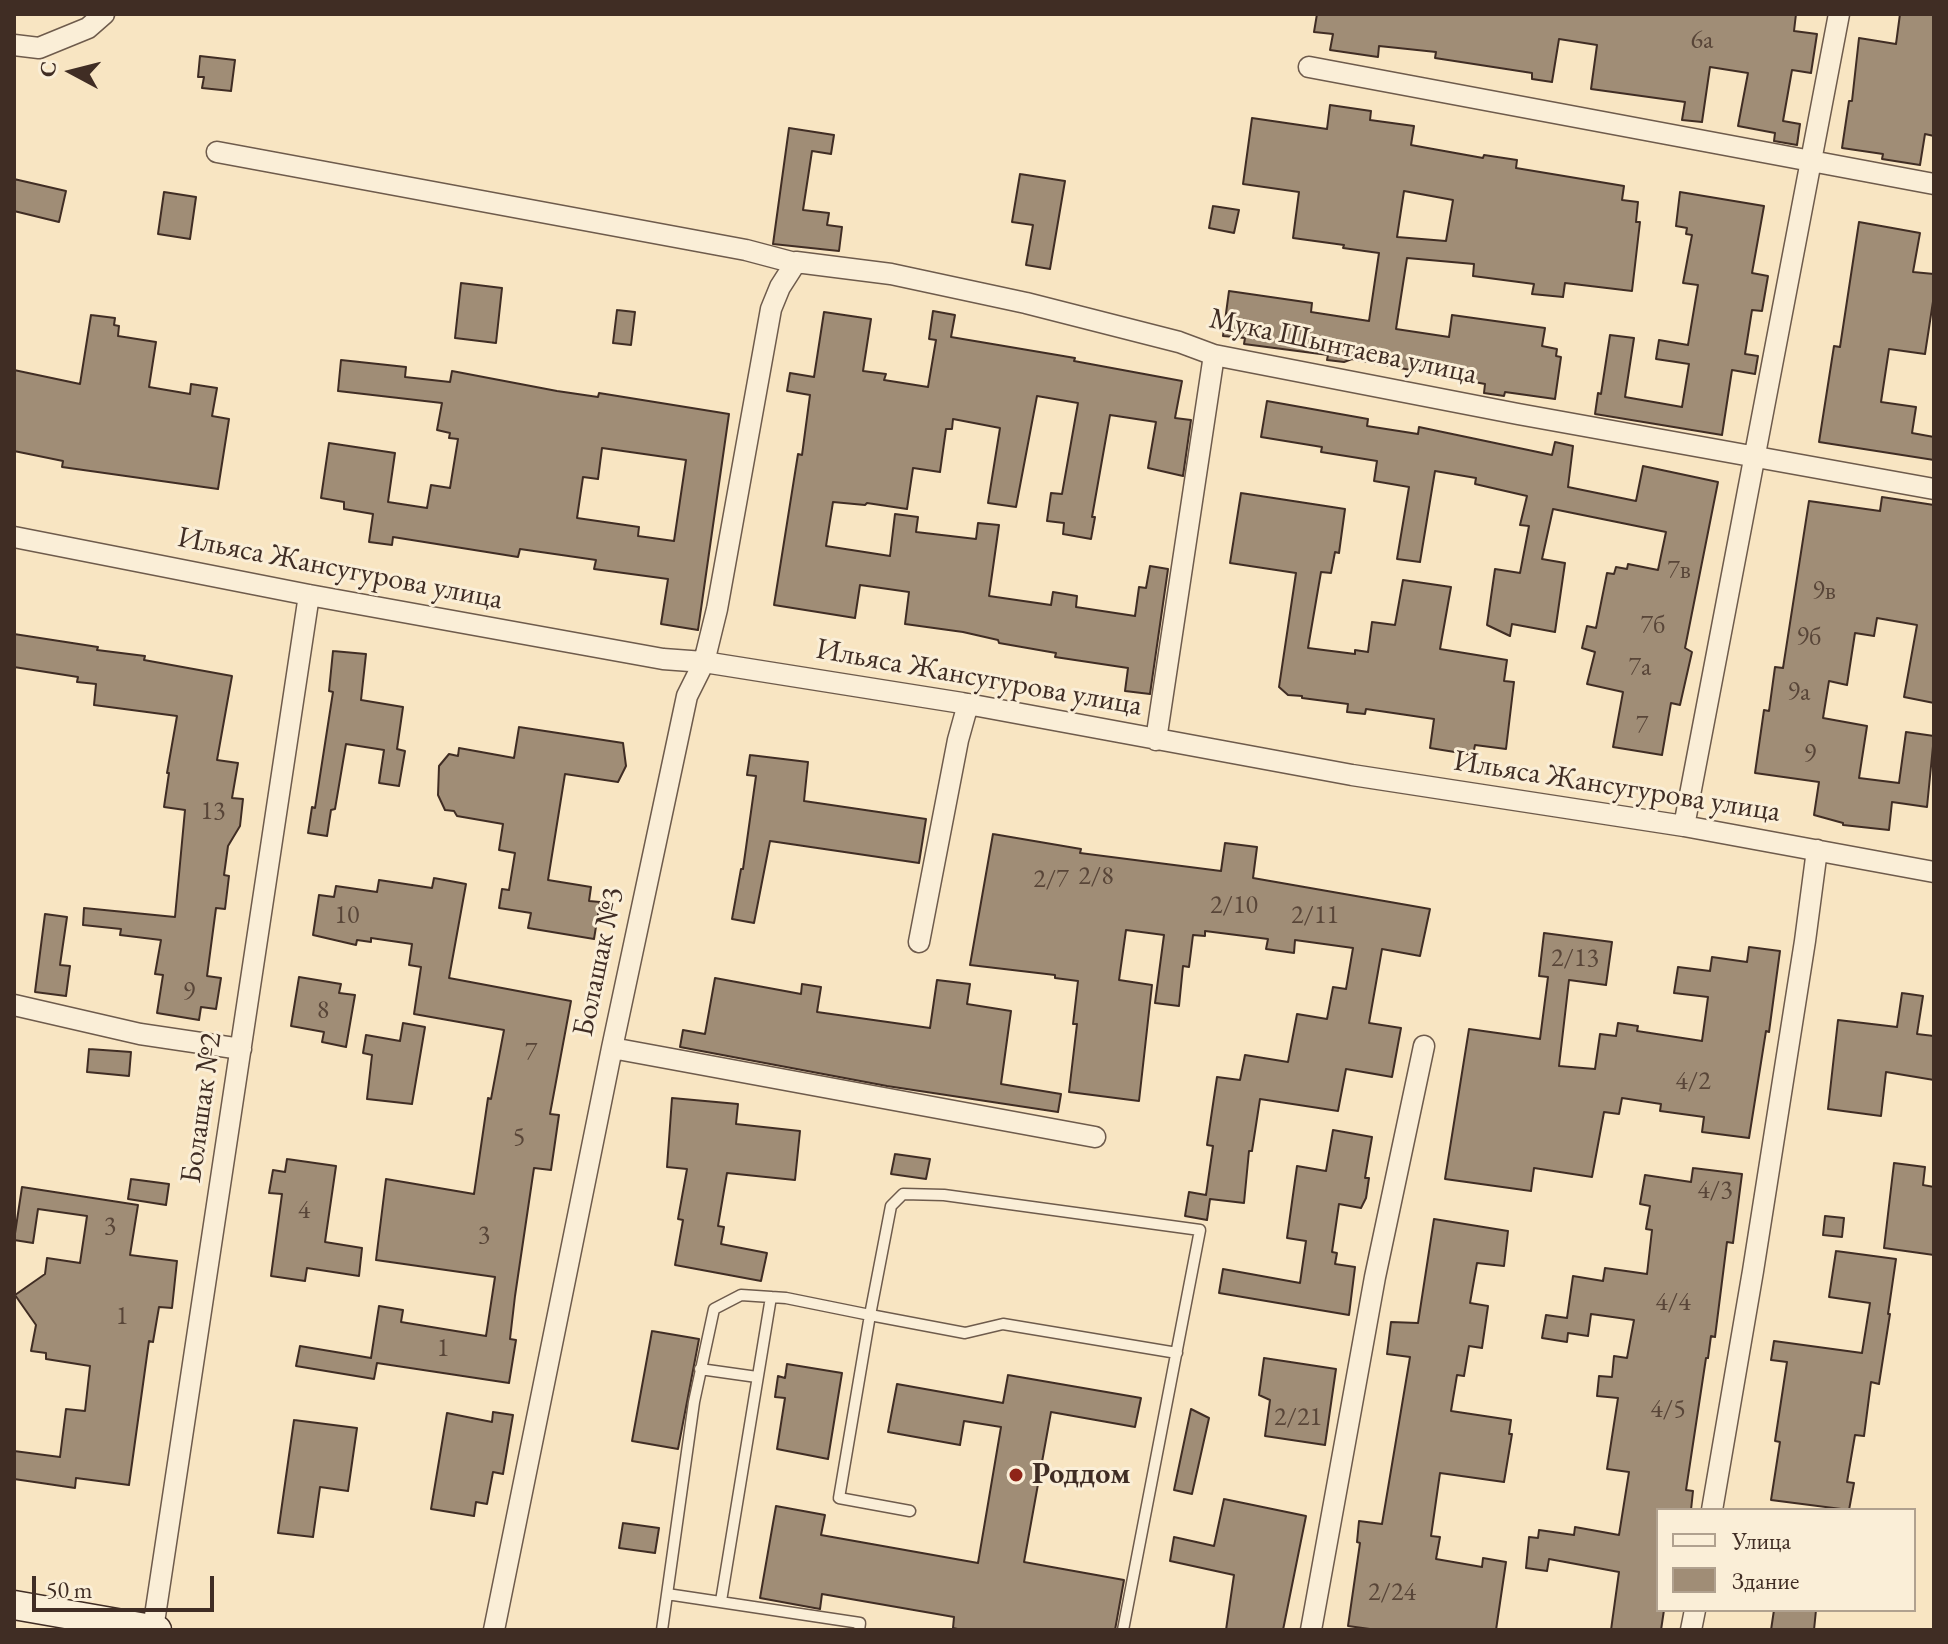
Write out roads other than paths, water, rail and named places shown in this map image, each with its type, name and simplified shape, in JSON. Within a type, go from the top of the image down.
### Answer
[{"type":"main road","points":[[14,1605],[155,1630]]},
{"type":"street","points":[[14,45],[39,48],[88,28],[104,14]]},
{"type":"street","points":[[1684,826],[1839,14]]},
{"type":"street","points":[[1309,67],[1934,184]]},
{"type":"street","name":"Мука Шынтаева улица","points":[[217,152],[746,250],[795,263],[891,274],[1026,303],[1179,342],[1214,355],[1934,489]]},
{"type":"street","name":"Болашак №3","points":[[494,1630],[687,696],[704,662],[747,453],[771,309],[795,263]]},
{"type":"street","points":[[1156,740],[1214,355]]},
{"type":"street","name":"Ильяса Жансугурова улица","points":[[14,537],[309,595],[663,659],[704,662],[968,704],[1352,775],[1684,826],[1934,872]]},
{"type":"street","name":"Болашак №2","points":[[155,1630],[309,595]]},
{"type":"street","points":[[919,942],[955,754],[968,704]]},
{"type":"street","points":[[1712,1508],[1796,1004],[1817,850]]},
{"type":"street","points":[[14,1005],[140,1034],[241,1049]]},
{"type":"street","points":[[1311,1630],[1375,1277],[1424,1046]]},
{"type":"street","points":[[612,1048],[1095,1137]]},
{"type":"lane","points":[[910,1511],[839,1498],[891,1206],[903,1194],[944,1195],[1200,1230],[1123,1630]]},
{"type":"lane","points":[[662,1630],[700,1369],[714,1309],[741,1295],[771,1297],[965,1333],[1003,1324],[1177,1353]]},
{"type":"lane","points":[[721,1601],[771,1297]]},
{"type":"lane","points":[[700,1369],[757,1377]]},
{"type":"lane","points":[[667,1594],[860,1623],[859,1630]]},
{"type":"place","name":"Роддом","points":[[1016,1475]]}]
